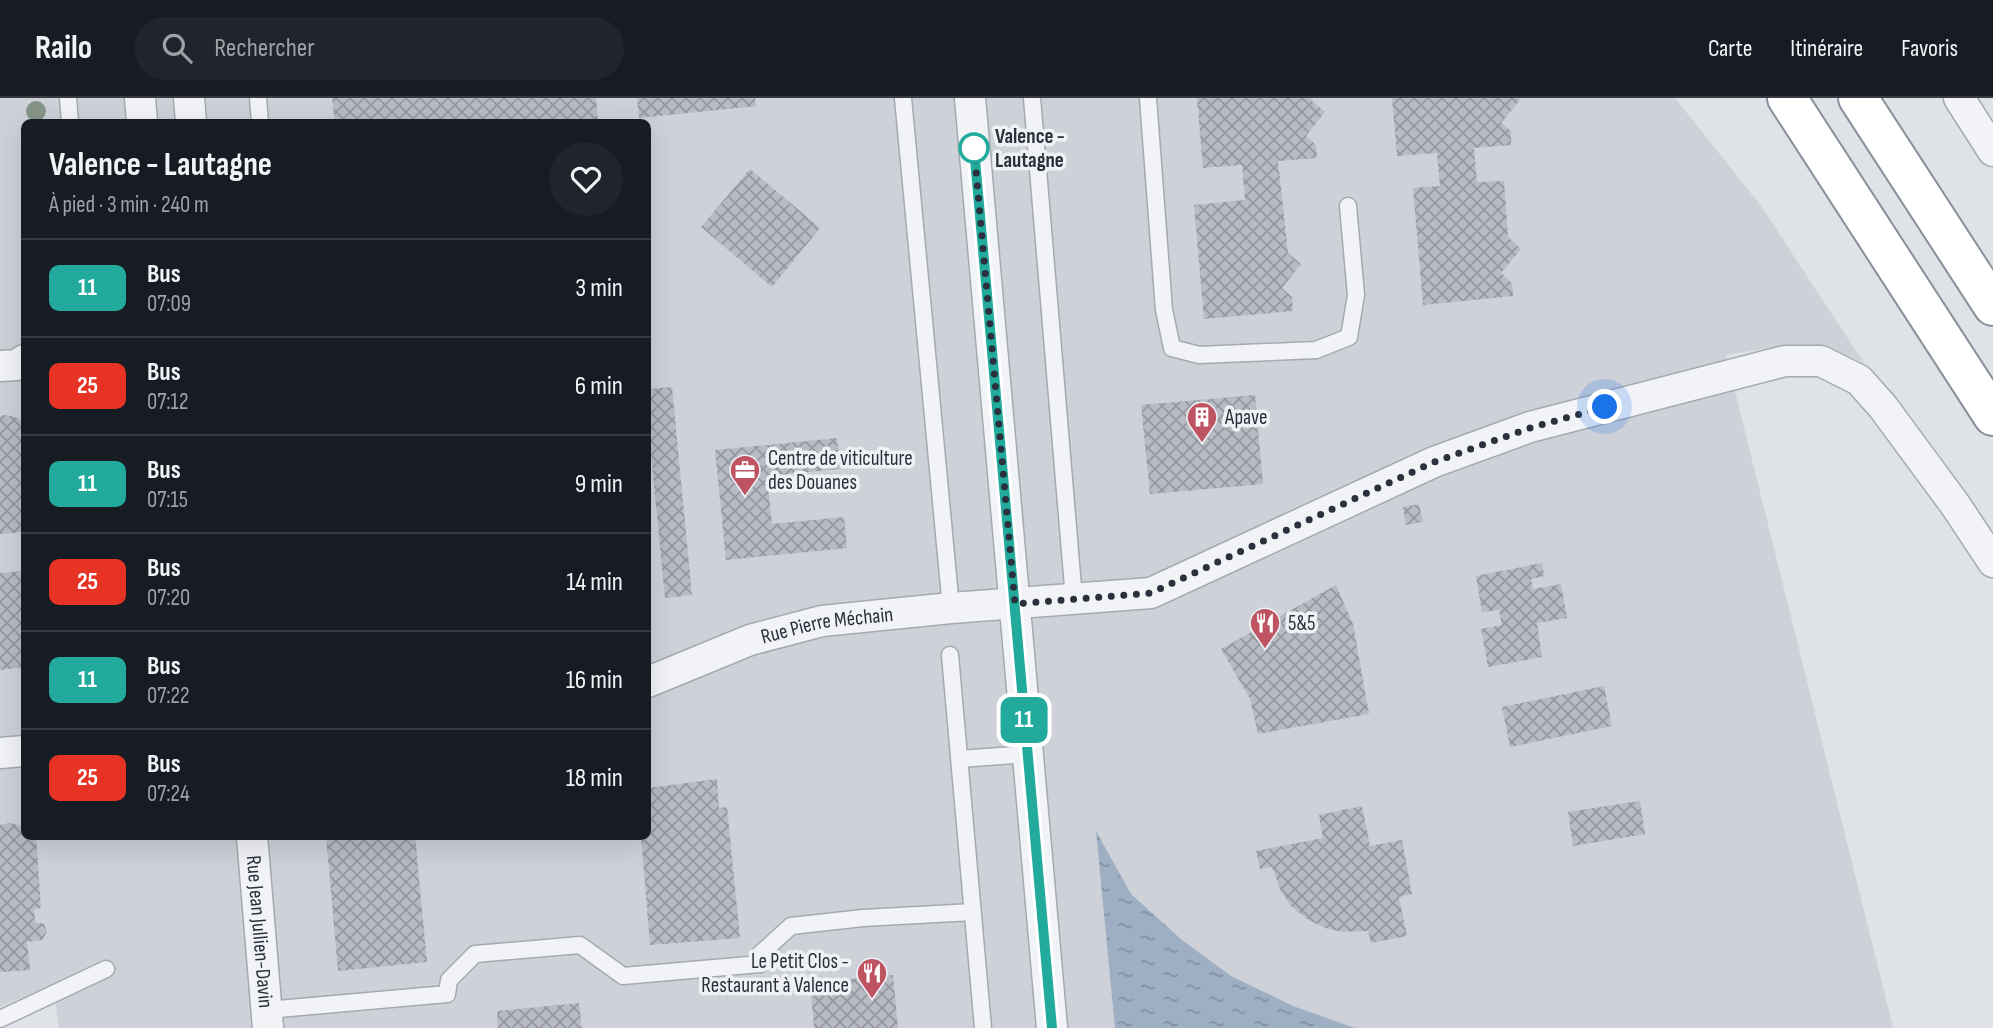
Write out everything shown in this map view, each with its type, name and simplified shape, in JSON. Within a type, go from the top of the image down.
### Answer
[{"type":"highway","points":[[1787,98],[1993,416]]},
{"type":"highway","points":[[1858,98],[1993,306]]},
{"type":"street","points":[[140,98],[142,119]]},
{"type":"street","points":[[189,98],[191,119]]},
{"type":"street","points":[[970,98],[1052,1028]]},
{"type":"street","points":[[1959,98],[1993,151]]},
{"type":"street","name":"Rue Pierre Méchain","points":[[651,681],[750,640],[822,621],[1151,593],[1434,462],[1530,428],[1785,360],[1821,361],[1859,380],[1883,407],[1948,495],[1993,562]]},
{"type":"street","points":[[0,366],[21,362]]},
{"type":"street","points":[[0,753],[21,751]]},
{"type":"street","name":"Rue Jean Jullien-Davin","points":[[252,840],[268,1019]]},
{"type":"lane","points":[[68,98],[70,119]]},
{"type":"lane","points":[[258,98],[260,119]]},
{"type":"lane","points":[[903,98],[951,608]]},
{"type":"lane","points":[[1032,98],[1074,599]]},
{"type":"lane","points":[[1148,98],[1164,310],[1172,348],[1199,355],[1316,350],[1349,337],[1356,295],[1348,206]]},
{"type":"lane","points":[[950,655],[983,1028]]},
{"type":"lane","points":[[959,759],[1027,754]]},
{"type":"lane","points":[[268,1019],[447,994],[449,980],[475,954],[580,944],[623,976],[682,972],[760,964],[759,955],[791,926],[863,918],[973,912]]},
{"type":"lane","points":[[0,1018],[106,969]]},
{"type":"shaded area","points":[[0,98],[1675,98],[1761,206],[1864,363],[1826,345],[1790,345],[1726,355],[1893,1028],[59,1028],[53,984],[0,1007]]},
{"type":"water","points":[[1096,831],[1131,894],[1182,940],[1231,976],[1293,1006],[1355,1028],[1115,1028]]},
{"type":"building","points":[[332,98],[596,98],[598,119],[335,119]]},
{"type":"building","points":[[637,98],[755,98],[756,106],[639,118]]},
{"type":"building","points":[[1197,98],[1311,98],[1325,112],[1306,136],[1316,145],[1317,158],[1278,161],[1288,253],[1301,264],[1282,288],[1292,297],[1293,311],[1204,319],[1194,205],[1245,200],[1242,165],[1203,168]]},
{"type":"building","points":[[1392,98],[1520,100],[1501,123],[1511,131],[1511,145],[1474,148],[1477,182],[1504,181],[1508,237],[1521,249],[1501,273],[1512,283],[1513,296],[1423,305],[1413,188],[1440,186],[1437,153],[1397,156]]},
{"type":"building","points":[[750,169],[820,228],[772,287],[701,227]]},
{"type":"building","points":[[672,387],[692,595],[665,598],[651,454],[651,389]]},
{"type":"building","name":"Apave","points":[[1255,395],[1263,484],[1150,494],[1141,405]]},
{"type":"building","points":[[0,416],[16,417],[21,420],[21,532],[0,534]]},
{"type":"building","name":"Centre de viticulture des Douanes","points":[[837,438],[840,469],[767,476],[772,524],[844,517],[847,548],[726,560],[715,450]]},
{"type":"building","points":[[1419,504],[1423,522],[1406,525],[1403,507]]},
{"type":"building","points":[[1542,563],[1544,576],[1531,579],[1533,589],[1561,584],[1567,618],[1537,623],[1542,657],[1488,667],[1481,629],[1502,625],[1499,610],[1482,612],[1476,576]]},
{"type":"building","points":[[21,571],[21,667],[0,670],[0,573]]},
{"type":"building","points":[[1336,585],[1353,624],[1369,714],[1258,734],[1250,699],[1221,649]]},
{"type":"building","points":[[1604,686],[1612,726],[1510,747],[1502,707]]},
{"type":"building","points":[[717,779],[719,808],[727,807],[740,938],[650,945],[641,840],[651,840],[651,788]]},
{"type":"building","points":[[1640,801],[1645,834],[1573,846],[1568,812]]},
{"type":"building","points":[[1362,806],[1370,846],[1402,840],[1412,894],[1399,897],[1407,936],[1371,943],[1368,931],[1342,932],[1325,928],[1307,919],[1291,906],[1281,891],[1272,867],[1260,869],[1256,851],[1323,838],[1319,815]]},
{"type":"building","points":[[0,825],[21,826],[21,840],[36,840],[41,908],[34,909],[35,922],[44,924],[47,932],[42,940],[27,942],[30,970],[0,972]]},
{"type":"building","points":[[326,840],[415,840],[427,962],[338,971]]},
{"type":"building","points":[[893,975],[898,1028],[814,1028],[810,983]]},
{"type":"building","points":[[579,1003],[582,1028],[498,1028],[497,1011]]},
{"type":"bus line","name":"11","points":[[974,148],[1052,1028]]},
{"type":"place","name":"Valence - Lautagne","points":[[974,148]]},
{"type":"place","name":"Apave","points":[[1202,444]]},
{"type":"place","name":"Centre de viticulture des Douanes","points":[[745,497]]},
{"type":"place","name":"5&5","points":[[1265,650]]},
{"type":"place","name":"Le Petit Clos - Restaurant à Valence","points":[[872,1000]]},
{"type":"route","points":[[974,148],[1015,604],[1151,593],[1434,462],[1530,428],[1605,407]]}]
